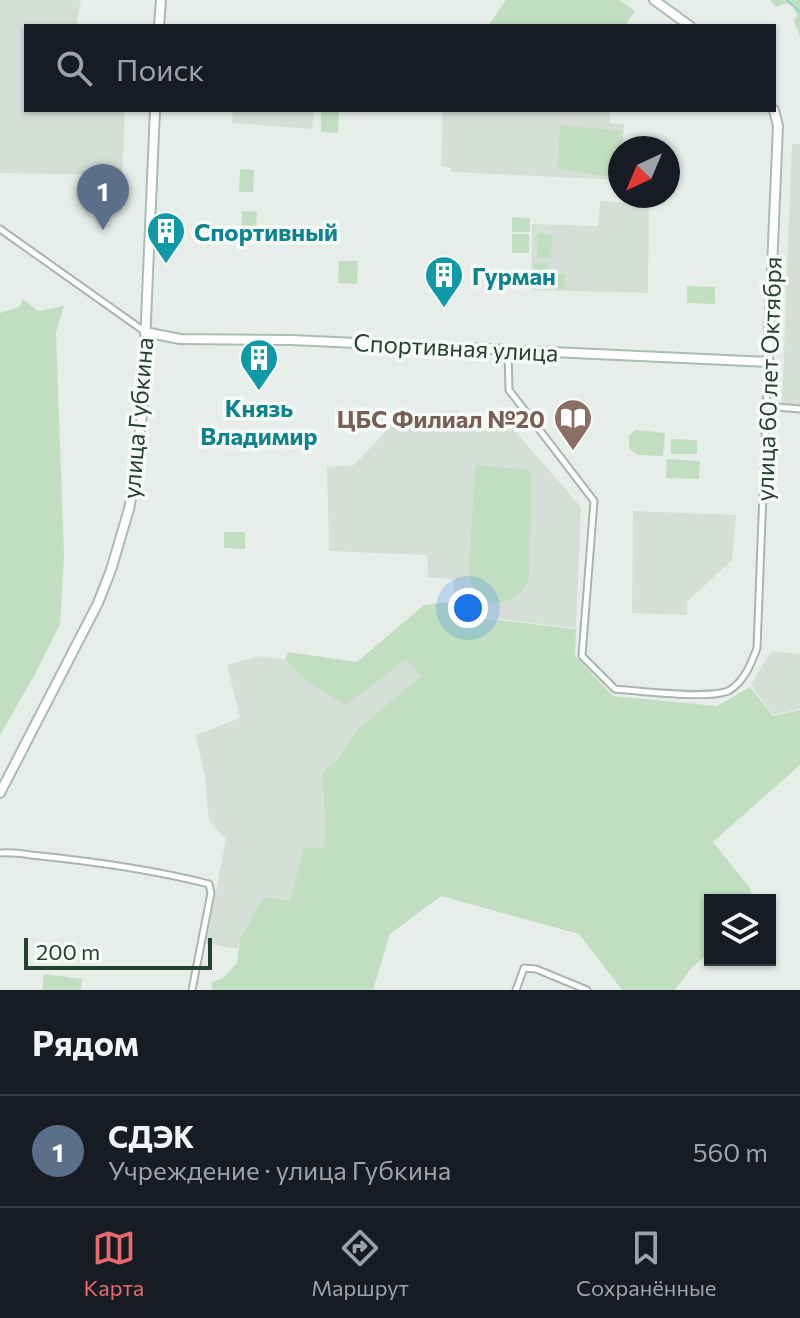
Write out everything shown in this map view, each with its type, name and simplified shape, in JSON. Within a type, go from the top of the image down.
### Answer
[{"type":"street","points":[[159,24],[161,0]]},
{"type":"street","points":[[654,0],[687,24]]},
{"type":"street","name":"улица Губкина","points":[[0,793],[87,627],[115,560],[129,509],[136,471],[155,112]]},
{"type":"street","name":"улица 60 лет Октября","points":[[508,349],[509,390],[594,501],[582,656],[615,689],[719,695],[738,683],[750,667],[757,648],[778,126],[774,112]]},
{"type":"street","points":[[0,229],[145,332]]},
{"type":"street","name":"Спортивная улица","points":[[145,332],[180,339],[291,340],[768,362]]},
{"type":"street","points":[[766,406],[800,409]]},
{"type":"street","points":[[0,853],[47,854],[209,884],[211,893],[192,990]]},
{"type":"street","points":[[516,990],[524,968],[536,969],[587,990]]},
{"type":"shaded area","points":[[0,0],[81,0],[76,24],[24,24],[24,112],[125,112],[122,175],[0,173]]},
{"type":"shaded area","points":[[233,112],[314,112],[312,129],[232,123]]},
{"type":"shaded area","points":[[443,112],[610,112],[610,123],[624,124],[624,136],[608,136],[608,179],[451,172],[451,168],[441,167]]},
{"type":"shaded area","points":[[792,144],[800,144],[800,405],[782,403]]},
{"type":"shaded area","points":[[600,201],[608,201],[608,208],[649,208],[648,293],[531,290],[532,224],[598,226]]},
{"type":"shaded area","points":[[457,411],[458,426],[514,430],[581,507],[576,628],[453,614],[454,580],[428,577],[427,555],[329,551],[327,467],[354,465],[403,413]]},
{"type":"shaded area","points":[[633,511],[736,515],[732,560],[687,602],[687,615],[632,613]]},
{"type":"shaded area","points":[[771,651],[800,654],[800,709],[773,715],[751,685]]},
{"type":"shaded area","points":[[260,656],[285,660],[307,682],[407,659],[421,676],[355,732],[339,758],[322,774],[324,848],[290,901],[257,908],[237,948],[230,948],[206,943],[226,839],[209,821],[205,777],[196,735],[240,718],[227,665]]},
{"type":"green space","points":[[506,0],[619,0],[635,11],[626,24],[489,24]]},
{"type":"green space","points":[[770,0],[800,0],[800,36],[794,21],[797,14],[792,6],[786,3],[777,7]]},
{"type":"green space","points":[[321,112],[339,112],[338,133],[321,132]]},
{"type":"green space","points":[[560,125],[622,131],[622,136],[608,136],[608,176],[558,169]]},
{"type":"green space","points":[[240,169],[254,170],[253,192],[239,192]]},
{"type":"green space","points":[[242,211],[257,212],[256,232],[241,232]]},
{"type":"green space","points":[[512,217],[530,218],[530,232],[512,232]]},
{"type":"green space","points":[[512,234],[529,234],[529,253],[512,253]]},
{"type":"green space","points":[[538,234],[552,235],[551,259],[537,258]]},
{"type":"green space","points":[[339,261],[358,261],[357,284],[338,283]]},
{"type":"green space","points":[[534,263],[547,263],[548,273],[565,274],[564,289],[534,286]]},
{"type":"green space","points":[[687,286],[715,287],[715,304],[687,303]]},
{"type":"green space","points":[[23,299],[38,311],[64,306],[56,332],[64,556],[60,624],[0,735],[0,313],[19,307]]},
{"type":"green space","points":[[635,430],[665,433],[663,456],[638,455],[629,448],[629,436]]},
{"type":"green space","points":[[671,439],[697,440],[697,454],[671,454]]},
{"type":"green space","points":[[667,459],[700,461],[699,479],[666,478]]},
{"type":"green space","points":[[477,465],[528,470],[531,473],[529,577],[516,596],[499,602],[482,596],[469,577]]},
{"type":"green space","points":[[224,532],[245,532],[245,549],[224,548]]},
{"type":"green space","points":[[452,602],[452,615],[576,629],[575,656],[613,696],[717,706],[750,687],[773,716],[800,710],[800,765],[713,842],[752,894],[704,894],[704,958],[692,967],[675,990],[622,990],[579,934],[441,896],[390,934],[373,990],[212,990],[212,982],[222,979],[237,963],[240,940],[265,897],[290,901],[304,848],[324,848],[322,774],[339,758],[355,732],[421,676],[406,659],[346,705],[307,682],[285,660],[288,652],[357,662],[424,605]]},
{"type":"green space","points":[[44,974],[82,979],[81,990],[42,990]]},
{"type":"waterway","points":[[787,0],[800,12]]},
{"type":"place","name":"СДЭК","points":[[103,230]]},
{"type":"place","name":"Спортивный","points":[[166,265]]},
{"type":"place","name":"Гурман","points":[[444,309]]},
{"type":"place","name":"Князь Владимир","points":[[259,392]]},
{"type":"place","name":"ЦБС Филиал №20","points":[[573,452]]}]
